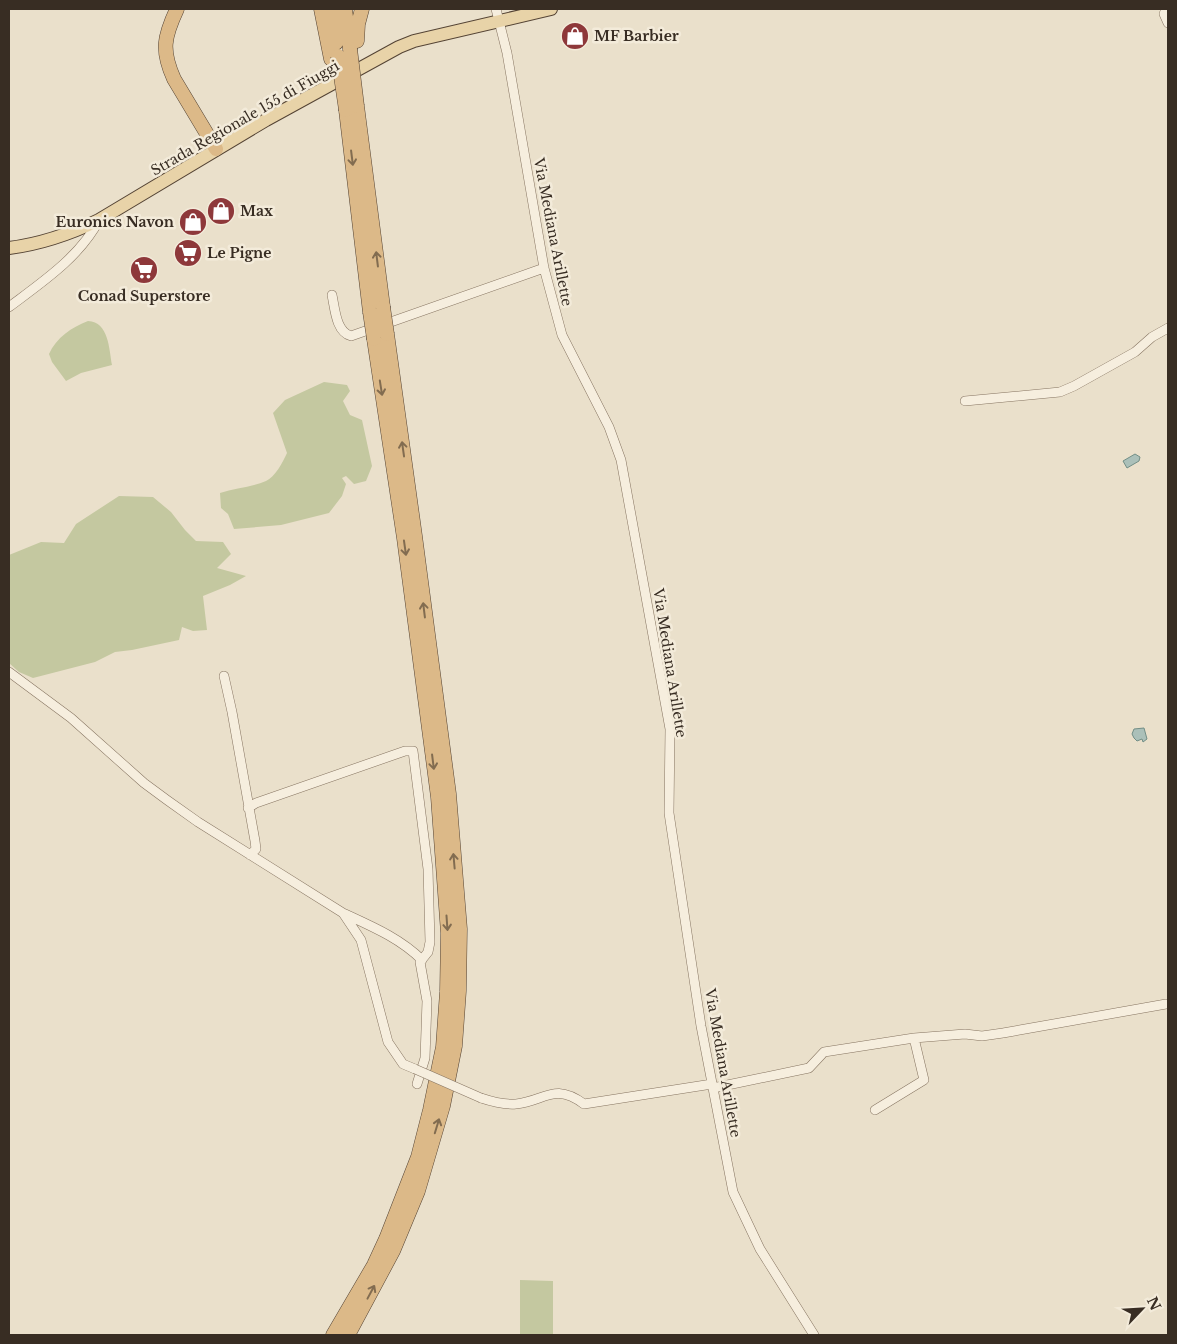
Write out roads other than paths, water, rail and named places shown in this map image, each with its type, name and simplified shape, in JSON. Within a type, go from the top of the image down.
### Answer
[{"type":"highway","points":[[176,9],[167,30],[164,44],[168,66],[216,149]]},
{"type":"highway","points":[[321,9],[344,51],[359,73],[349,87]]},
{"type":"highway","points":[[332,9],[344,51],[352,108],[404,538],[438,797],[448,933],[447,992],[443,1047],[418,1157],[386,1239],[374,1264],[333,1335]]},
{"type":"highway","points":[[344,51],[345,9]]},
{"type":"highway","points":[[344,51],[358,24],[362,9]]},
{"type":"highway","points":[[348,1335],[392,1251],[418,1191],[443,1106],[455,1046],[459,991],[460,929],[449,794],[416,536],[380,337]]},
{"type":"main road","name":"Strada Regionale 155 di Fiuggi","points":[[9,248],[34,245],[71,233],[99,220],[155,188],[216,149],[399,47],[497,15],[551,9]]},
{"type":"street","points":[[1166,9],[1164,14],[1168,23]]},
{"type":"street","name":"Via Mediana Arillette","points":[[497,15],[509,63],[544,268],[562,335],[610,427],[621,460],[670,729],[669,813],[701,1026],[733,1192],[760,1249],[814,1335]]},
{"type":"street","points":[[9,307],[38,286],[74,253],[93,231],[99,220]]},
{"type":"street","points":[[332,295],[340,329],[344,334],[351,336],[544,268]]},
{"type":"street","points":[[965,401],[1060,392],[1135,352],[1168,328]]},
{"type":"street","points":[[9,672],[71,718],[144,782],[198,822],[343,913],[411,948],[422,960]]},
{"type":"street","points":[[224,676],[256,848],[250,855]]},
{"type":"street","points":[[248,808],[256,803],[396,754],[413,751],[428,869],[430,942],[428,952],[420,962],[427,1001],[425,1058],[417,1084]]},
{"type":"street","points":[[343,913],[361,940],[388,1042],[403,1064],[497,1104],[517,1104],[552,1093],[565,1094],[584,1104],[713,1086],[809,1068],[824,1052],[914,1038],[996,1034],[1166,1004]]},
{"type":"street","points":[[875,1110],[924,1080],[914,1038]]},
{"type":"water","points":[[1135,454],[1140,457],[1139,461],[1127,468],[1123,461]]},
{"type":"water","points":[[1144,728],[1147,739],[1143,742],[1142,739],[1137,741],[1132,734],[1134,729]]},
{"type":"place","name":"MF Barbier","points":[[575,36]]},
{"type":"place","name":"Max","points":[[221,211]]},
{"type":"place","name":"Euronics Navon","points":[[193,222]]},
{"type":"place","name":"Le Pigne","points":[[188,253]]},
{"type":"place","name":"Conad Superstore","points":[[144,270]]}]
